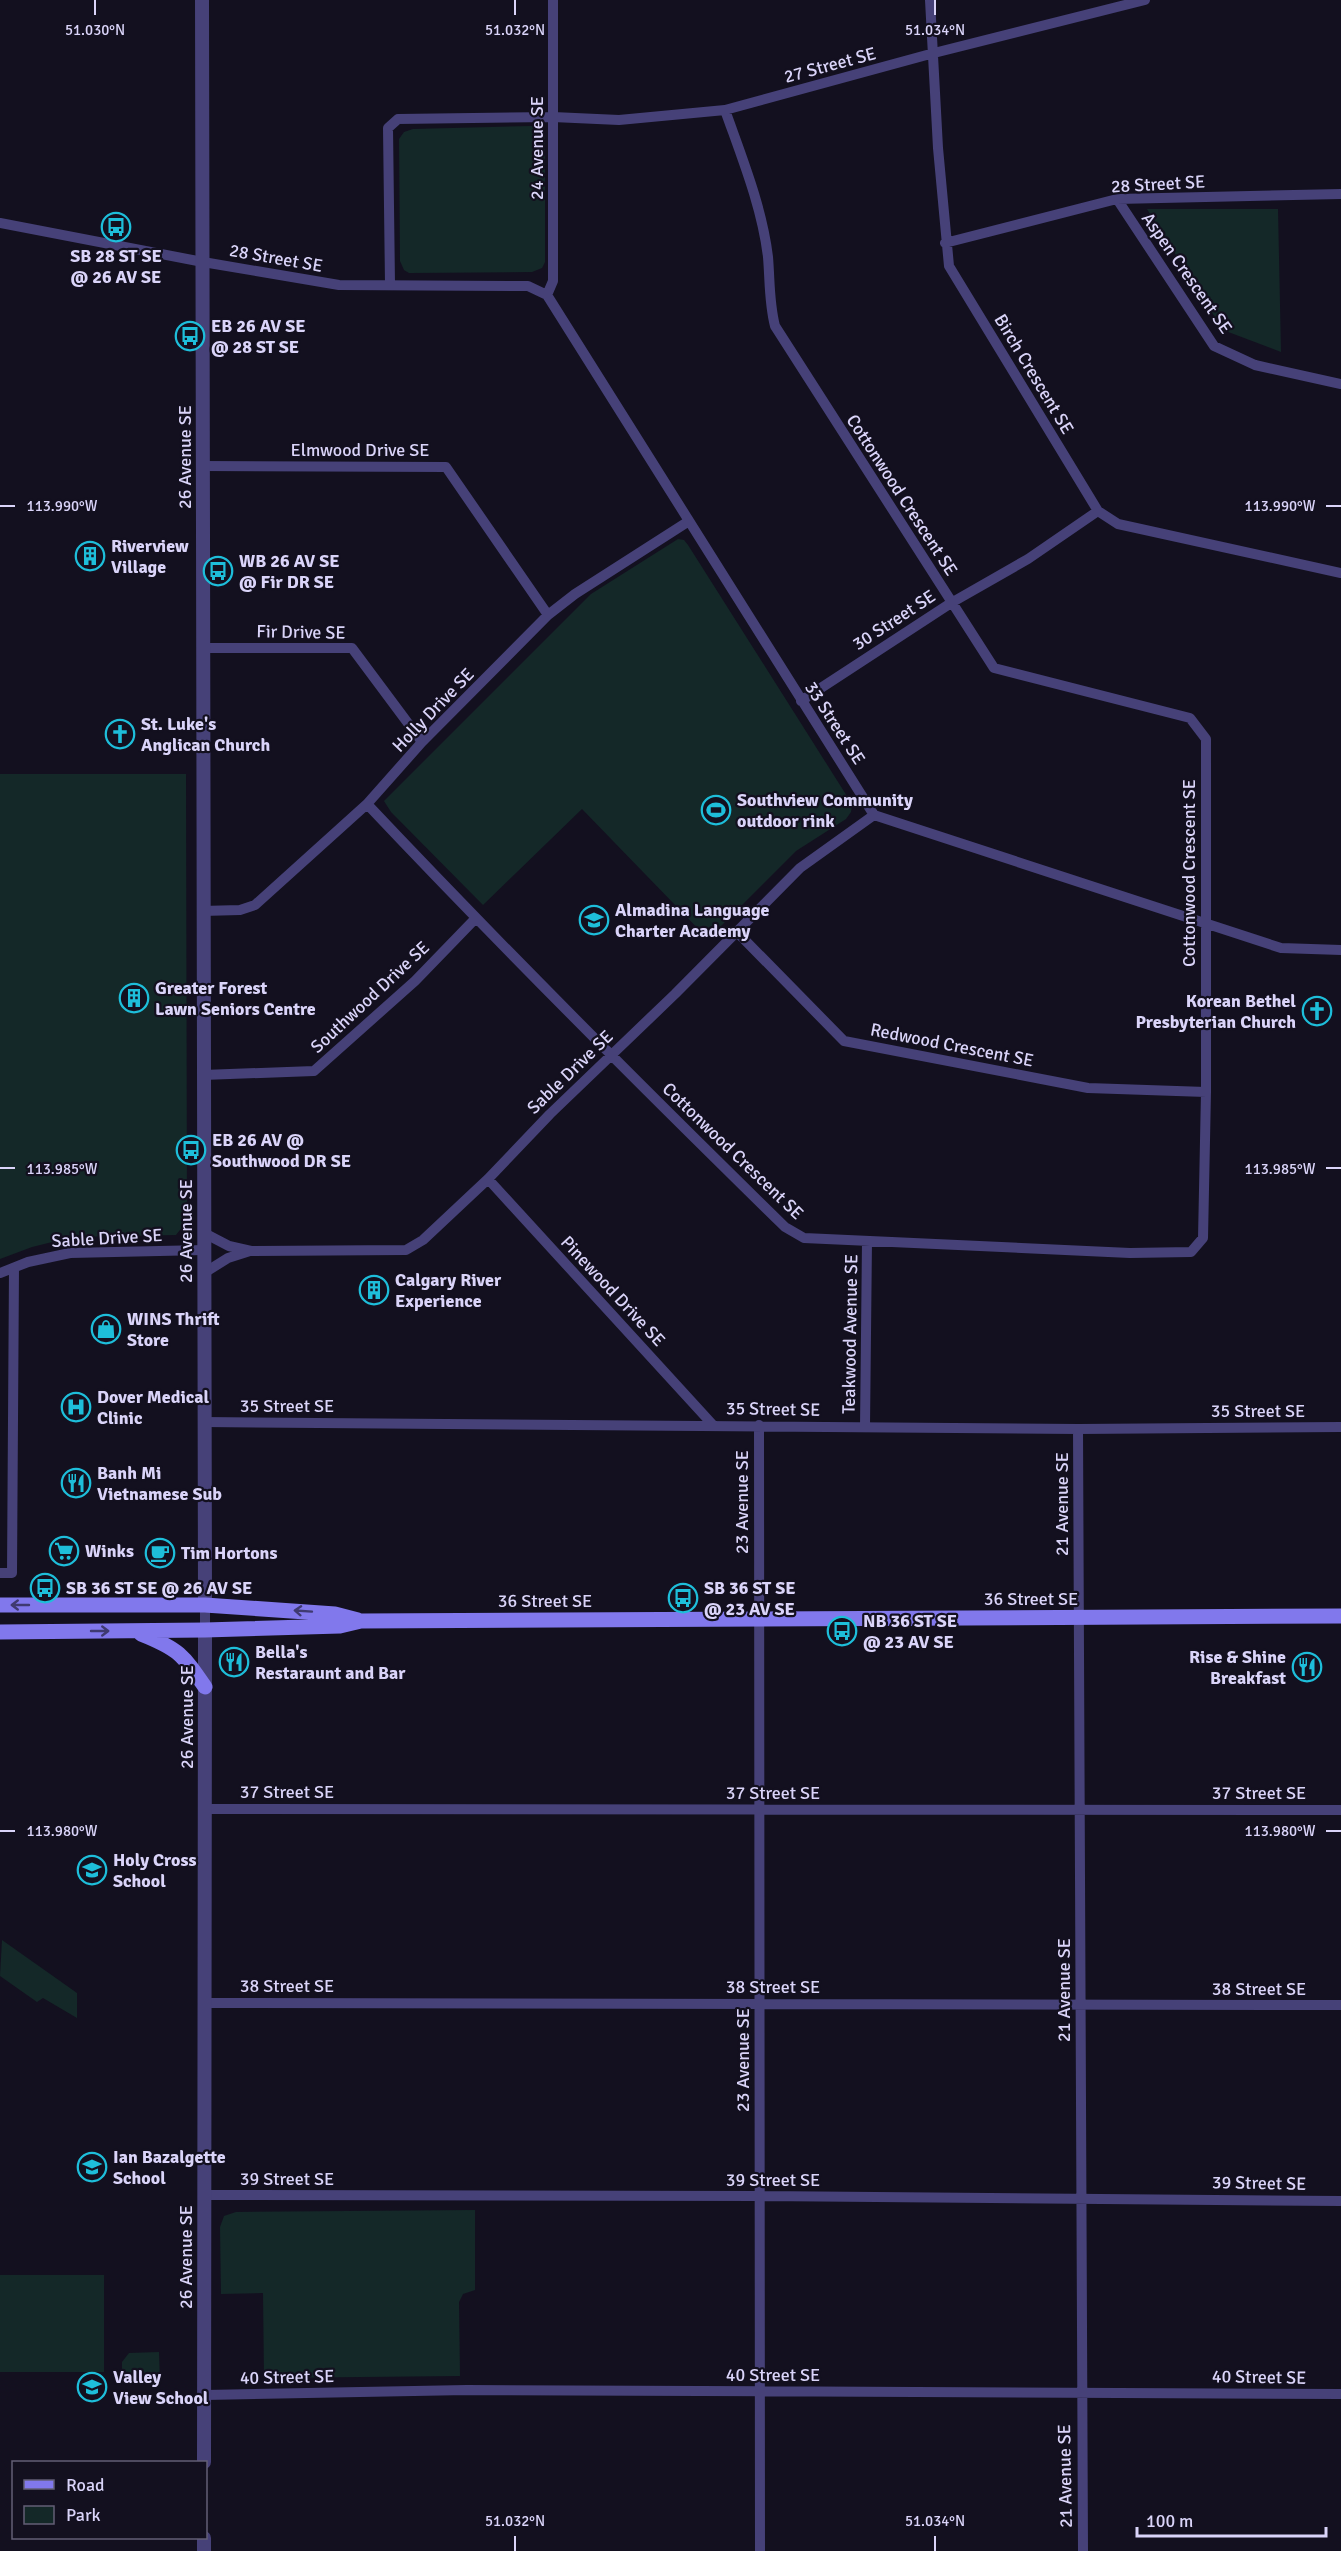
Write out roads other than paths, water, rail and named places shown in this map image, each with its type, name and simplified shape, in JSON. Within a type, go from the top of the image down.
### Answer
[{"type":"main road","name":"36 Street SE","points":[[0,1605],[205,1605],[335,1614],[361,1621]]},
{"type":"main road","name":"36 Street SE","points":[[0,1632],[340,1626],[361,1621],[1341,1616]]},
{"type":"main road","points":[[133,1631],[169,1645],[183,1654],[205,1687]]},
{"type":"street","name":"26 Avenue SE","points":[[202,0],[204,2461]]},
{"type":"street","name":"24 Avenue SE","points":[[547,295],[553,281],[553,0]]},
{"type":"street","name":"Birch Crescent SE","points":[[930,0],[938,148],[945,243],[949,266],[1098,511],[1118,524],[1341,573]]},
{"type":"street","name":"27 Street SE","points":[[390,284],[388,128],[398,119],[553,117],[619,120],[725,110],[934,53],[1145,0]]},
{"type":"street","name":"Cottonwood Crescent SE","points":[[367,804],[475,919],[610,1055],[785,1227],[804,1238],[1130,1252],[1191,1252],[1203,1238],[1206,1092],[1206,739],[1190,718],[994,668],[775,326],[770,304],[768,257],[755,198],[725,110]]},
{"type":"street","name":"28 Street SE","points":[[945,243],[1117,199],[1341,195]]},
{"type":"street","name":"Aspen Crescent SE","points":[[1117,199],[1214,346],[1255,365],[1341,384]]},
{"type":"street","name":"28 Street SE","points":[[0,223],[203,262],[339,285],[528,286],[547,295]]},
{"type":"street","name":"33 Street SE","points":[[547,295],[874,814]]},
{"type":"street","name":"Elmwood Drive SE","points":[[202,466],[446,467],[548,615]]},
{"type":"street","name":"30 Street SE","points":[[801,701],[951,603],[1029,559],[1098,511]]},
{"type":"street","name":"Holly Drive SE","points":[[202,911],[240,910],[255,905],[367,804],[423,742],[548,615],[575,594],[689,521]]},
{"type":"street","name":"Fir Drive SE","points":[[204,648],[352,648],[423,742]]},
{"type":"street","points":[[874,814],[1281,948],[1341,950]]},
{"type":"street","name":"Sable Drive SE","points":[[204,1233],[229,1246],[251,1251],[406,1250],[423,1240],[488,1179],[550,1114],[800,868],[874,814]]},
{"type":"street","name":"Southwood Drive SE","points":[[203,1076],[314,1071],[414,981],[475,919]]},
{"type":"street","name":"Redwood Crescent SE","points":[[736,932],[844,1041],[1088,1088],[1206,1092]]},
{"type":"street","name":"Pinewood Drive SE","points":[[488,1179],[713,1425]]},
{"type":"street","name":"Teakwood Avenue SE","points":[[865,1427],[867,1241]]},
{"type":"street","name":"Sable Drive SE","points":[[0,1273],[28,1262],[70,1253],[204,1250]]},
{"type":"street","name":"Sable Drive SE","points":[[204,1273],[228,1258],[251,1251]]},
{"type":"street","points":[[6,1573],[14,1268]]},
{"type":"street","name":"35 Street SE","points":[[204,1422],[1078,1429],[1341,1427]]},
{"type":"street","name":"23 Avenue SE","points":[[759,1425],[760,2551]]},
{"type":"street","name":"21 Avenue SE","points":[[1078,1429],[1083,2551]]},
{"type":"street","name":"37 Street SE","points":[[205,1809],[1341,1810]]},
{"type":"street","name":"38 Street SE","points":[[204,2003],[1341,2005]]},
{"type":"street","name":"39 Street SE","points":[[204,2195],[759,2196],[1341,2201]]},
{"type":"street","name":"40 Street SE","points":[[205,2395],[467,2390],[1081,2391],[1341,2394]]},
{"type":"place","name":"SB 28 ST SE @ 26 AV SE","points":[[116,227]]},
{"type":"place","name":"EB 26 AV SE @ 28 ST SE","points":[[190,336]]},
{"type":"place","name":"Riverview Village","points":[[90,556]]},
{"type":"place","name":"WB 26 AV SE @ Fir DR SE","points":[[218,571]]},
{"type":"place","name":"St. Luke's Anglican Church","points":[[120,734]]},
{"type":"place","name":"Southview Community outdoor rink","points":[[716,810]]},
{"type":"place","name":"Almadina Language Charter Academy","points":[[594,920]]},
{"type":"place","name":"Greater Forest Lawn Seniors Centre","points":[[134,998]]},
{"type":"place","name":"Korean Bethel Presbyterian Church","points":[[1317,1011]]},
{"type":"place","name":"EB 26 AV @ Southwood DR SE","points":[[191,1150]]},
{"type":"place","name":"Calgary River Experience","points":[[374,1290]]},
{"type":"place","name":"WINS Thrift Store","points":[[106,1329]]},
{"type":"place","name":"Dover Medical Clinic","points":[[76,1407]]},
{"type":"place","name":"Banh Mi Vietnamese Sub","points":[[76,1483]]},
{"type":"place","name":"Winks","points":[[64,1551]]},
{"type":"place","name":"Tim Hortons","points":[[160,1553]]},
{"type":"place","name":"SB 36 ST SE @ 26 AV SE","points":[[45,1588]]},
{"type":"place","name":"SB 36 ST SE @ 23 AV SE","points":[[683,1598]]},
{"type":"place","name":"NB 36 ST SE @ 23 AV SE","points":[[842,1631]]},
{"type":"place","name":"Bella's Restaraunt and Bar","points":[[234,1662]]},
{"type":"place","name":"Rise & Shine Breakfast","points":[[1307,1667]]},
{"type":"place","name":"Holy Cross School","points":[[92,1870]]},
{"type":"place","name":"Ian Bazalgette School","points":[[92,2167]]},
{"type":"place","name":"Valley View School","points":[[92,2387]]}]
